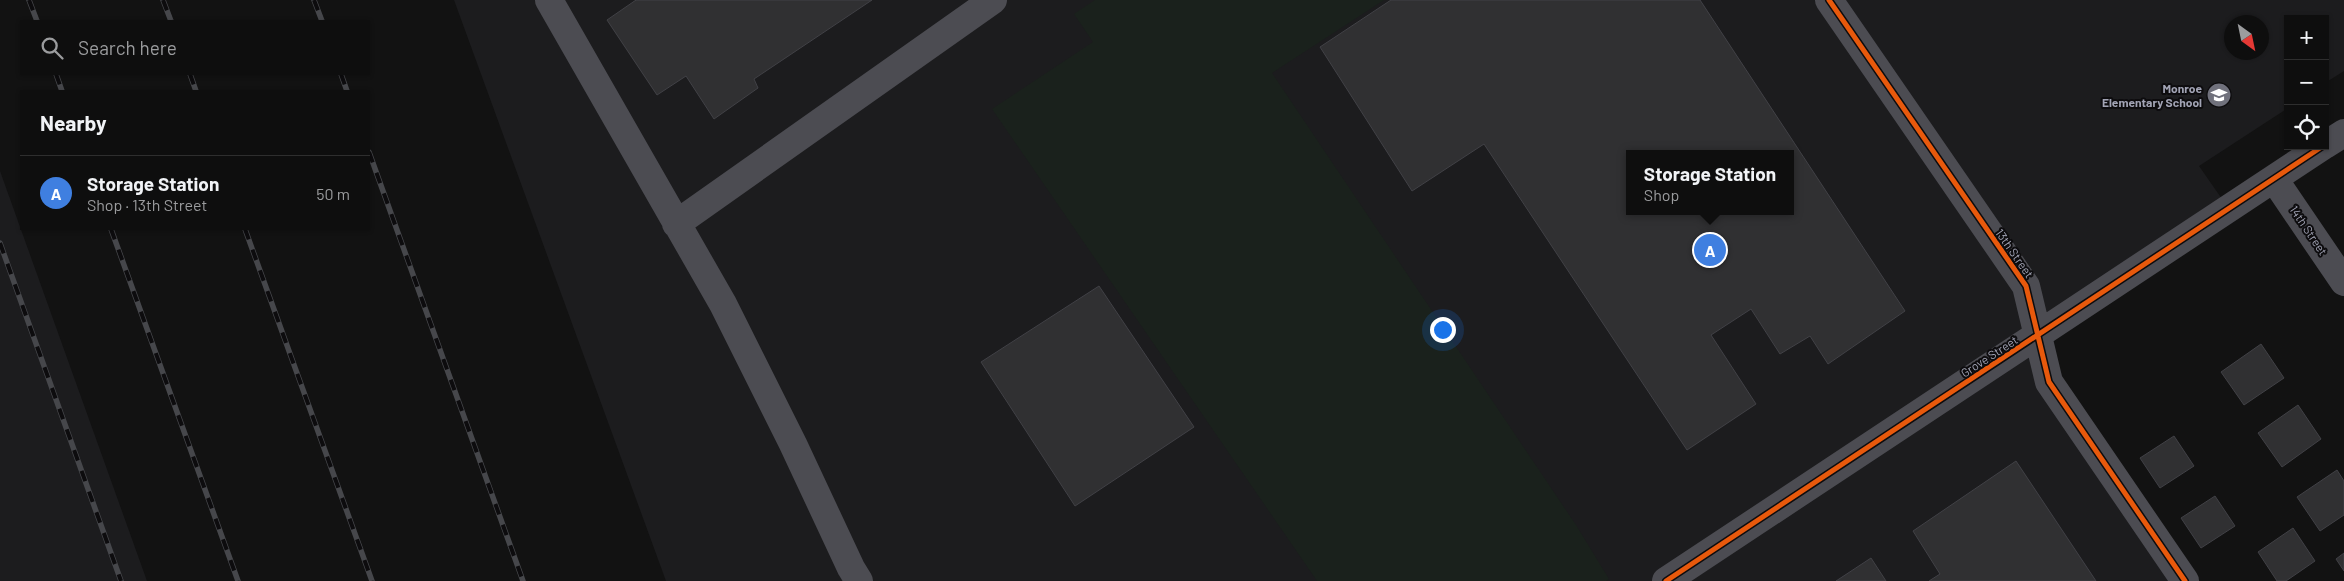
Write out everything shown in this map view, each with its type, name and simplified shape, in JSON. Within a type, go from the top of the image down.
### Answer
[{"type":"street","points":[[549,0],[676,224],[724,304],[859,581]]},
{"type":"street","points":[[676,224],[993,0]]},
{"type":"street","name":"13th Street","points":[[1829,0],[2026,286],[2049,382],[2185,581]]},
{"type":"street","name":"Grove Street","points":[[2329,143],[2344,133]]},
{"type":"street","name":"Grove Street","points":[[1666,581],[2318,150]]},
{"type":"street","name":"14th Street","points":[[2274,179],[2344,282]]},
{"type":"shaded area","points":[[454,0],[2344,0],[2344,71],[2329,80],[2329,15],[2284,15],[2284,111],[2199,166],[2229,209],[2039,335],[2049,382],[2185,581],[666,581]]},
{"type":"shaded area","points":[[1095,0],[1384,0],[1272,73],[1576,525],[1609,579],[1606,581],[1317,581],[992,109],[1093,42],[1074,14]]},
{"type":"shaded area","points":[[0,171],[147,581],[0,581]]},
{"type":"building","points":[[636,0],[872,0],[754,79],[758,88],[714,119],[686,76],[657,95],[607,20]]},
{"type":"building","points":[[1391,0],[1700,0],[1905,311],[1828,364],[1810,336],[1780,354],[1751,309],[1711,335],[1756,404],[1687,450],[1484,144],[1412,191],[1320,47]]},
{"type":"building","points":[[1099,286],[1194,427],[1075,506],[981,362]]},
{"type":"building","points":[[2261,344],[2284,378],[2244,405],[2221,372]]},
{"type":"building","points":[[2298,405],[2321,439],[2282,467],[2258,433]]},
{"type":"building","points":[[2174,436],[2194,466],[2160,488],[2140,458]]},
{"type":"building","points":[[2016,461],[2096,581],[1929,581],[1940,574],[1913,531]]},
{"type":"building","points":[[2337,470],[2344,481],[2344,515],[2320,531],[2297,497]]},
{"type":"building","points":[[2215,496],[2235,526],[2201,548],[2181,518]]},
{"type":"building","points":[[2293,528],[2315,561],[2286,581],[2277,581],[2258,552]]},
{"type":"building","points":[[2344,553],[2344,571],[2336,559]]},
{"type":"building","points":[[1871,558],[1886,581],[1836,581]]},
{"type":"railway","points":[[29,0],[37,20]]},
{"type":"railway","points":[[163,0],[171,20]]},
{"type":"railway","points":[[314,0],[322,20]]},
{"type":"railway","points":[[56,75],[62,90]]},
{"type":"railway","points":[[190,75],[196,90]]},
{"type":"railway","points":[[341,75],[347,90]]},
{"type":"railway","points":[[370,155],[523,581]]},
{"type":"railway","points":[[111,230],[238,581]]},
{"type":"railway","points":[[245,230],[372,581]]},
{"type":"railway","points":[[0,243],[121,581]]},
{"type":"cycle path","points":[[1829,0],[2026,286],[2049,382],[2185,581]]},
{"type":"cycle path","points":[[1666,581],[2317,150]]},
{"type":"place","name":"Monroe Elementary School","points":[[2219,95]]},
{"type":"place","name":"Storage Station","points":[[1710,250]]}]
